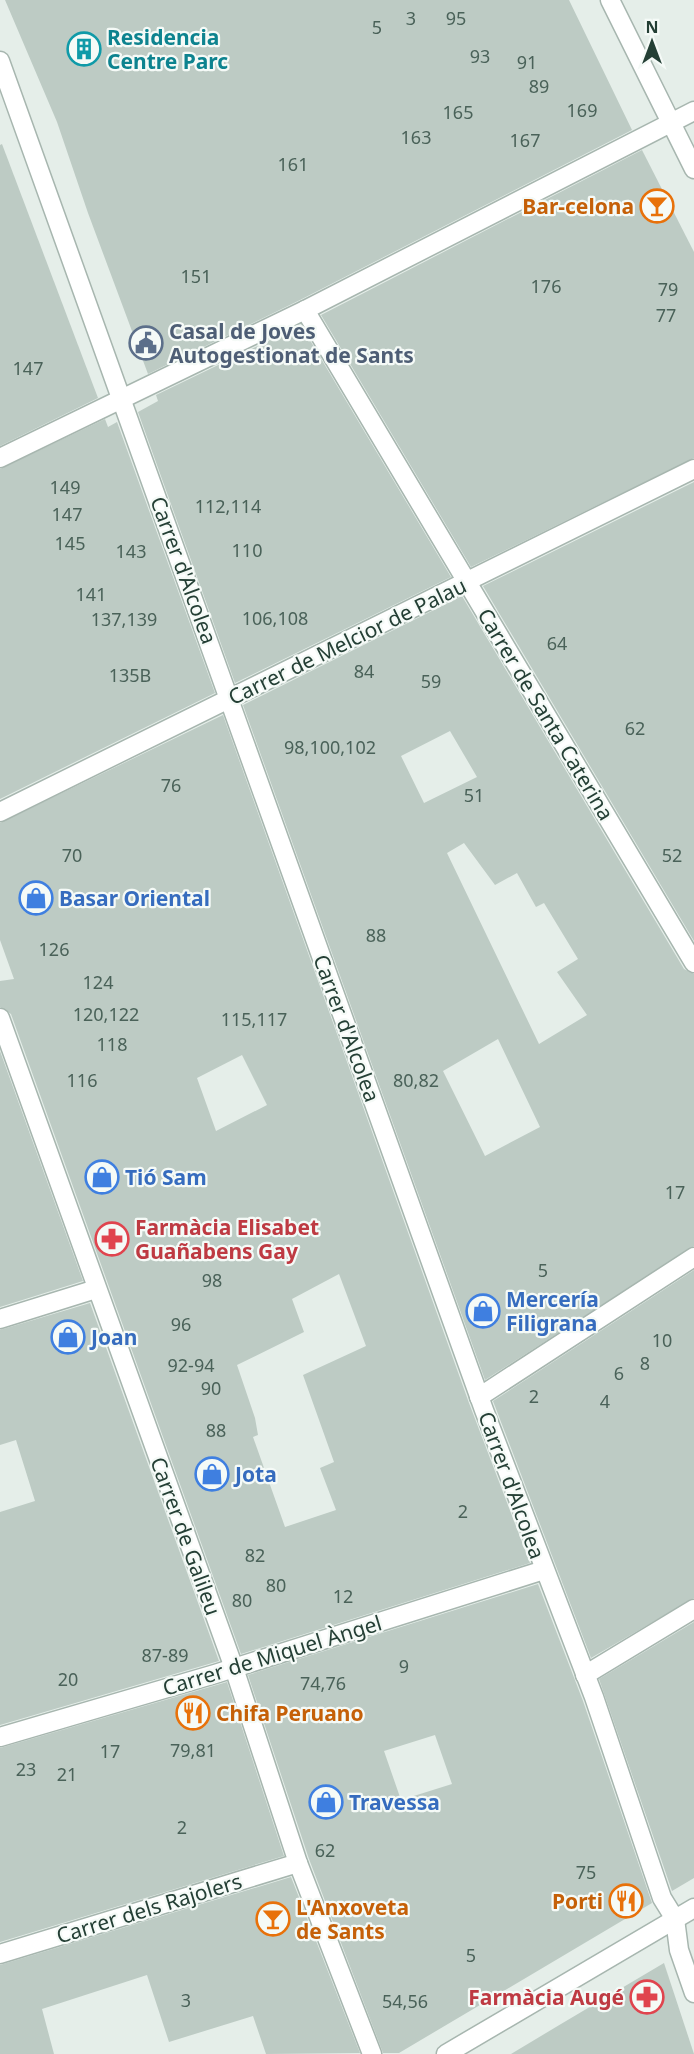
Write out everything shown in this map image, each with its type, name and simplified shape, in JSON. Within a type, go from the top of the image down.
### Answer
[{"type":"street","points":[[610,0],[694,169]]},
{"type":"street","name":"Carrer d'Alcolea","points":[[0,61],[479,1397],[585,1675],[662,1898],[675,1918],[680,1950],[694,1993]]},
{"type":"street","points":[[0,458],[305,310],[694,111]]},
{"type":"street","name":"Carrer de Santa Caterina","points":[[305,310],[694,963]]},
{"type":"street","name":"Carrer de Melcior de Palau","points":[[0,812],[694,469]]},
{"type":"street","name":"Carrer de Galileu","points":[[0,1017],[234,1668],[298,1863],[372,2054]]},
{"type":"street","points":[[479,1397],[694,1257]]},
{"type":"street","points":[[0,1319],[96,1289]]},
{"type":"street","name":"Carrer de Miquel Àngel","points":[[0,1737],[234,1668],[544,1570]]},
{"type":"street","points":[[585,1675],[694,1609]]},
{"type":"street","name":"Carrer dels Rajolers","points":[[0,1954],[298,1863]]},
{"type":"street","points":[[446,2054],[694,1908]]},
{"type":"building","points":[[5,0],[569,0],[632,130],[300,300],[148,374],[57,122]]},
{"type":"building","points":[[2,144],[98,398],[0,446],[0,145]]},
{"type":"building","points":[[642,150],[694,252],[694,458],[471,567],[321,315]]},
{"type":"building","points":[[301,325],[451,577],[235,683],[138,412],[158,401],[156,395]]},
{"type":"building","points":[[105,419],[108,427],[117,422],[215,693],[0,799],[0,469]]},
{"type":"building","points":[[694,482],[694,941],[483,586]]},
{"type":"building","points":[[462,596],[684,969],[694,974],[694,1246],[485,1380],[243,705]],"holes":[[[450,731],[477,777],[424,803],[401,756]],[[464,843],[495,885],[517,873],[536,907],[544,903],[578,959],[557,972],[587,1015],[539,1044],[447,853]],[[498,1039],[540,1127],[485,1156],[443,1071]]]},
{"type":"building","points":[[223,715],[469,1403],[530,1563],[241,1654],[11,1014],[0,1007],[0,981],[14,979],[0,940],[0,823]],"holes":[[[242,1055],[267,1105],[216,1131],[197,1078]],[[339,1274],[366,1346],[303,1375],[334,1462],[320,1468],[336,1510],[285,1527],[253,1437],[258,1435],[255,1418],[237,1365],[304,1332],[292,1299]]]},
{"type":"building","points":[[0,1051],[83,1281],[0,1307]]},
{"type":"building","points":[[694,1270],[694,1598],[591,1658],[493,1401]]},
{"type":"building","points":[[90,1303],[219,1661],[0,1725],[0,1512],[35,1501],[16,1440],[0,1445],[0,1330]]},
{"type":"building","points":[[538,1584],[583,1701],[652,1903],[399,2053],[383,2053],[309,1859],[248,1675]],"holes":[[[435,1735],[452,1784],[401,1800],[384,1751]]]},
{"type":"building","points":[[694,1622],[694,1878],[672,1891],[599,1679]]},
{"type":"building","points":[[227,1682],[284,1856],[0,1942],[0,1748]]},
{"type":"building","points":[[291,1877],[360,2053],[266,2054],[253,2016],[169,2042],[147,1975],[42,2009],[54,2054],[0,2054],[0,1965]]},
{"type":"building","points":[[664,1963],[694,2054],[511,2054],[561,2024]]},
{"type":"place","name":"Residencia Centre Parc","points":[[84,49]]},
{"type":"place","name":"Bar-celona","points":[[657,206]]},
{"type":"place","name":"Casal de Joves Autogestionat de Sants","points":[[146,343]]},
{"type":"place","name":"Basar Oriental","points":[[36,898]]},
{"type":"place","name":"Tió Sam","points":[[102,1177]]},
{"type":"place","name":"Farmàcia Elisabet Guañabens Gay","points":[[112,1239]]},
{"type":"place","name":"Mercería Filigrana","points":[[483,1311]]},
{"type":"place","name":"Joan","points":[[68,1337]]},
{"type":"place","name":"Jota","points":[[212,1474]]},
{"type":"place","name":"Chifa Peruano","points":[[193,1713]]},
{"type":"place","name":"Travessa","points":[[326,1802]]},
{"type":"place","name":"Porti","points":[[626,1901]]},
{"type":"place","name":"L'Anxoveta de Sants","points":[[273,1919]]},
{"type":"place","name":"Farmàcia Augé","points":[[647,1997]]}]
